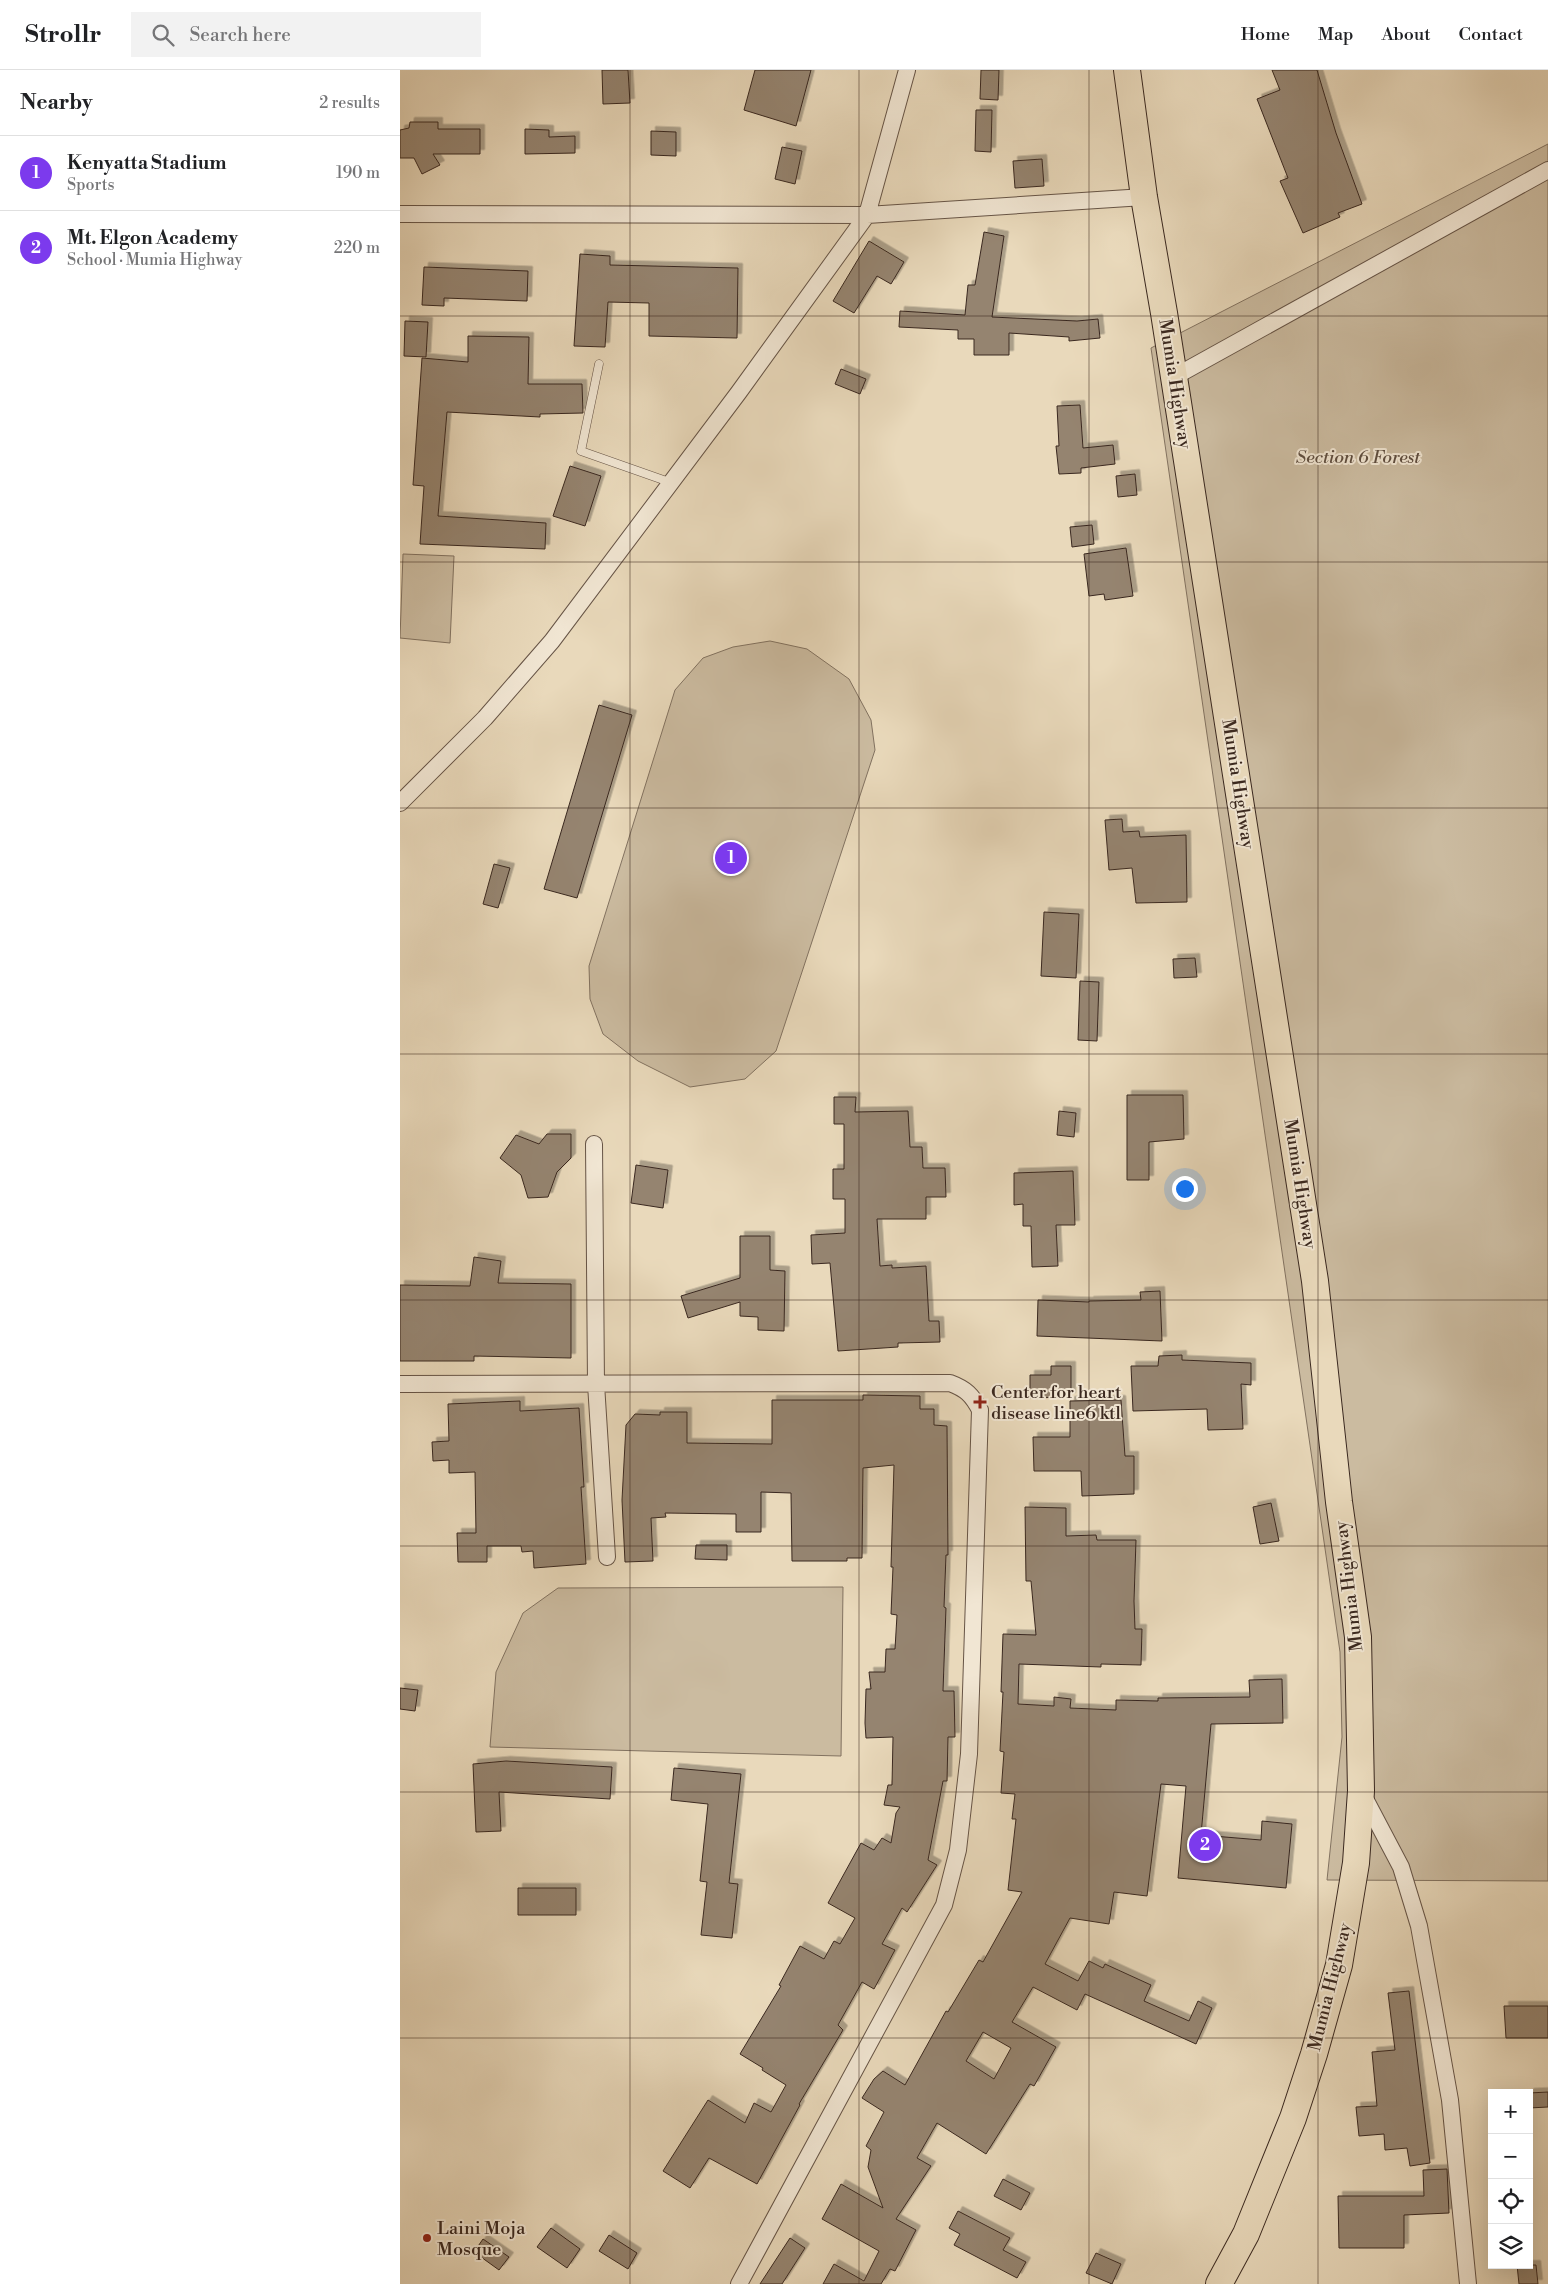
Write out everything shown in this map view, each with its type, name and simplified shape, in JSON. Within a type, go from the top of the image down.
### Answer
[{"type":"highway","name":"Mumia Highway","points":[[1127,70],[1144,197],[1174,377],[1315,1281],[1339,1502],[1358,1637],[1361,1791],[1356,1863],[1338,1965],[1314,2054],[1293,2118],[1246,2234],[1219,2284]]},
{"type":"street","points":[[400,803],[485,718],[552,641],[672,483],[867,215],[907,70]]},
{"type":"street","points":[[1174,377],[1548,170]]},
{"type":"street","points":[[400,214],[867,215],[1144,197]]},
{"type":"street","points":[[594,1144],[596,1384],[607,1556]]},
{"type":"street","points":[[400,1384],[950,1384],[965,1389],[974,1397],[980,1410],[969,1754],[958,1850],[944,1905],[739,2284]]},
{"type":"street","points":[[1361,1791],[1400,1867],[1419,1926],[1450,2100],[1468,2284]]},
{"type":"lane","points":[[599,364],[581,451],[672,483]]},
{"type":"green space","name":"Section 6 Forest","points":[[1548,144],[1548,1881],[1327,1880],[1342,1737],[1340,1652],[1151,348]]},
{"type":"green space","points":[[403,554],[454,556],[450,643],[400,638]]},
{"type":"green space","points":[[770,641],[807,649],[849,679],[871,720],[875,750],[776,1051],[745,1079],[690,1087],[638,1061],[603,1034],[590,999],[589,966],[675,690],[703,658],[733,647]]},
{"type":"green space","points":[[843,1587],[841,1756],[490,1747],[496,1672],[523,1613],[558,1588]]},
{"type":"building","points":[[602,70],[628,70],[630,103],[603,104]]},
{"type":"building","points":[[755,70],[811,70],[796,126],[744,110]]},
{"type":"building","points":[[981,70],[999,70],[998,100],[980,99]]},
{"type":"building","points":[[1272,70],[1317,70],[1336,133],[1362,204],[1338,213],[1340,217],[1303,233],[1280,181],[1288,178],[1257,99],[1280,90]]},
{"type":"building","points":[[976,110],[992,110],[991,152],[975,151]]},
{"type":"building","points":[[410,122],[438,122],[438,129],[480,129],[480,154],[433,154],[440,165],[422,174],[414,158],[400,158],[400,130],[409,128]]},
{"type":"building","points":[[525,129],[549,130],[549,137],[575,136],[575,153],[525,154]]},
{"type":"building","points":[[651,131],[676,132],[676,156],[651,155]]},
{"type":"building","points":[[782,147],[802,151],[795,184],[775,179]]},
{"type":"building","points":[[1042,159],[1044,186],[1015,188],[1013,161]]},
{"type":"building","points":[[984,232],[1004,236],[992,317],[1077,321],[1098,319],[1100,338],[1069,341],[1069,337],[1009,333],[1009,355],[974,355],[974,339],[958,339],[958,330],[899,327],[900,311],[965,315],[968,285],[975,285]]},
{"type":"building","points":[[869,241],[904,262],[891,284],[877,276],[854,313],[833,301]]},
{"type":"building","points":[[580,254],[610,256],[610,265],[738,268],[737,338],[649,336],[649,303],[608,302],[605,347],[574,346]]},
{"type":"building","points":[[424,267],[528,271],[527,301],[444,298],[444,306],[422,305]]},
{"type":"building","points":[[405,321],[428,322],[426,357],[404,356]]},
{"type":"building","points":[[468,336],[529,337],[528,384],[582,384],[583,413],[540,414],[540,417],[447,412],[438,516],[546,523],[545,549],[420,544],[424,486],[413,485],[422,358],[468,362]]},
{"type":"building","points":[[841,369],[866,379],[860,394],[835,384]]},
{"type":"building","points":[[1080,405],[1083,448],[1113,445],[1115,464],[1081,468],[1081,473],[1059,474],[1056,446],[1059,446],[1057,406]]},
{"type":"building","points":[[570,466],[601,476],[585,526],[553,516]]},
{"type":"building","points":[[1135,474],[1137,495],[1118,497],[1116,476]]},
{"type":"building","points":[[1092,525],[1094,544],[1072,547],[1070,527]]},
{"type":"building","points":[[1126,548],[1133,596],[1105,600],[1104,594],[1089,596],[1084,554]]},
{"type":"building","points":[[599,705],[632,715],[577,898],[544,889]]},
{"type":"building","points":[[1122,819],[1123,832],[1139,831],[1140,837],[1186,835],[1187,902],[1136,903],[1132,868],[1109,870],[1105,820]]},
{"type":"building","points":[[494,864],[510,868],[498,908],[483,904]]},
{"type":"building","points":[[1044,912],[1079,914],[1076,978],[1041,976]]},
{"type":"building","points":[[1195,958],[1197,977],[1174,978],[1173,959]]},
{"type":"building","points":[[1080,981],[1099,982],[1097,1041],[1078,1040]]},
{"type":"building","points":[[1127,1095],[1183,1095],[1184,1139],[1149,1142],[1149,1180],[1127,1180]]},
{"type":"building","points":[[834,1097],[856,1097],[855,1112],[908,1111],[910,1147],[922,1147],[923,1168],[945,1168],[946,1197],[926,1197],[926,1219],[877,1219],[880,1266],[892,1265],[892,1268],[926,1266],[929,1321],[939,1321],[940,1342],[898,1343],[898,1347],[838,1351],[830,1263],[812,1264],[811,1235],[845,1233],[845,1199],[833,1199],[833,1169],[844,1169],[844,1124],[834,1124]]},
{"type":"building","points":[[1059,1111],[1076,1113],[1074,1137],[1057,1135]]},
{"type":"building","points":[[547,1134],[571,1134],[571,1158],[557,1172],[548,1197],[528,1198],[521,1175],[500,1158],[516,1135],[539,1144]]},
{"type":"building","points":[[636,1165],[668,1170],[663,1208],[631,1203]]},
{"type":"building","points":[[1073,1171],[1075,1225],[1056,1225],[1058,1266],[1032,1267],[1031,1226],[1023,1226],[1023,1204],[1014,1205],[1014,1173]]},
{"type":"building","points":[[740,1236],[770,1236],[770,1270],[785,1271],[784,1331],[758,1330],[758,1317],[740,1316],[740,1302],[688,1318],[681,1296],[740,1278]]},
{"type":"building","points":[[474,1257],[501,1261],[498,1283],[571,1284],[571,1358],[474,1356],[474,1361],[400,1361],[400,1285],[470,1286]]},
{"type":"building","points":[[1160,1291],[1162,1341],[1037,1336],[1038,1300],[1089,1302],[1141,1300],[1140,1292]]},
{"type":"building","points":[[1182,1355],[1182,1360],[1251,1363],[1251,1385],[1241,1384],[1243,1429],[1208,1430],[1207,1409],[1133,1411],[1131,1366],[1158,1366],[1159,1356]]},
{"type":"building","points":[[1051,1366],[1071,1366],[1071,1397],[1030,1398],[1030,1375],[1051,1375]]},
{"type":"building","points":[[863,1395],[920,1396],[920,1409],[934,1409],[934,1425],[947,1426],[948,1555],[946,1555],[944,1607],[946,1608],[943,1691],[954,1691],[955,1737],[948,1737],[947,1781],[943,1781],[928,1860],[937,1865],[907,1912],[902,1908],[882,1944],[895,1950],[874,1989],[862,1982],[838,2025],[843,2030],[799,2104],[757,2184],[709,2158],[690,2188],[663,2171],[708,2100],[745,2123],[754,2103],[771,2112],[786,2085],[740,2054],[781,1986],[779,1985],[800,1946],[824,1959],[834,1941],[840,1944],[855,1918],[828,1903],[861,1843],[874,1850],[882,1838],[891,1843],[896,1813],[900,1807],[884,1805],[888,1785],[892,1785],[893,1737],[866,1738],[865,1723],[866,1689],[871,1689],[869,1672],[885,1672],[886,1649],[895,1649],[897,1615],[891,1614],[894,1465],[863,1468],[862,1558],[847,1558],[847,1561],[792,1561],[791,1493],[761,1492],[761,1532],[736,1532],[736,1514],[665,1513],[666,1517],[651,1518],[653,1561],[625,1562],[622,1500],[626,1425],[635,1414],[660,1415],[660,1412],[687,1412],[687,1443],[772,1444],[772,1400],[863,1400]]},
{"type":"building","points":[[1121,1400],[1125,1456],[1134,1456],[1134,1494],[1082,1496],[1081,1471],[1034,1471],[1033,1437],[1070,1437],[1070,1401]]},
{"type":"building","points":[[520,1401],[520,1411],[579,1408],[584,1487],[581,1487],[586,1564],[534,1568],[533,1551],[522,1552],[521,1546],[487,1546],[487,1562],[458,1562],[457,1533],[476,1533],[475,1472],[449,1473],[449,1460],[433,1461],[432,1442],[449,1441],[448,1404]]},
{"type":"building","points":[[1271,1503],[1279,1541],[1260,1544],[1253,1507]]},
{"type":"building","points":[[1025,1507],[1066,1508],[1066,1536],[1096,1535],[1097,1540],[1136,1540],[1135,1629],[1142,1629],[1141,1665],[1101,1664],[1101,1667],[1019,1664],[1018,1704],[1054,1706],[1054,1697],[1071,1699],[1070,1708],[1116,1710],[1116,1700],[1158,1701],[1158,1698],[1250,1697],[1249,1680],[1282,1679],[1283,1723],[1211,1724],[1201,1835],[1261,1840],[1262,1821],[1292,1824],[1286,1888],[1178,1878],[1186,1786],[1161,1784],[1147,1896],[1114,1892],[1109,1924],[1070,1918],[1045,1964],[1078,1981],[1089,1961],[1103,1968],[1105,1964],[1151,1985],[1144,2001],[1189,2021],[1198,2001],[1212,2008],[1196,2044],[1085,1994],[1077,2010],[1033,1987],[1012,2022],[1056,2047],[1034,2086],[1030,2084],[986,2154],[937,2123],[917,2158],[931,2166],[896,2219],[916,2230],[895,2271],[890,2269],[881,2284],[823,2284],[834,2264],[864,2281],[879,2251],[822,2219],[841,2184],[883,2208],[868,2167],[871,2150],[866,2146],[884,2112],[862,2098],[874,2079],[883,2071],[905,2085],[946,2011],[948,2012],[979,1960],[983,1962],[1022,1892],[1008,1890],[1016,1819],[1012,1819],[1015,1794],[1001,1793],[1004,1752],[1000,1751],[1003,1634],[1036,1635],[1031,1581],[1026,1581]],"holes":[[[983,2032],[1011,2048],[994,2079],[966,2061]]]},
{"type":"building","points":[[696,1545],[727,1545],[727,1560],[695,1559]]},
{"type":"building","points":[[400,1688],[418,1690],[415,1711],[400,1709]]},
{"type":"building","points":[[506,1761],[612,1767],[610,1799],[499,1792],[501,1831],[476,1832],[473,1764]]},
{"type":"building","points":[[674,1768],[741,1774],[729,1883],[738,1884],[732,1938],[701,1935],[707,1882],[700,1881],[708,1804],[671,1800]]},
{"type":"building","points":[[518,1888],[576,1888],[576,1915],[518,1915]]},
{"type":"building","points":[[1409,1991],[1430,2163],[1410,2166],[1407,2148],[1385,2150],[1384,2134],[1359,2136],[1356,2107],[1377,2106],[1372,2052],[1395,2050],[1388,1993]]},
{"type":"building","points":[[1504,2006],[1548,2006],[1548,2038],[1506,2038]]},
{"type":"building","points":[[1548,2092],[1548,2107],[1533,2108],[1533,2093]]},
{"type":"building","points":[[1447,2169],[1449,2213],[1404,2215],[1404,2248],[1339,2248],[1338,2196],[1424,2196],[1423,2170]]},
{"type":"building","points":[[1003,2179],[1030,2193],[1021,2210],[994,2196]]},
{"type":"building","points":[[958,2211],[1010,2238],[1003,2250],[1026,2262],[1017,2278],[954,2245],[960,2234],[949,2228]]},
{"type":"building","points":[[551,2228],[580,2249],[567,2268],[537,2247]]},
{"type":"building","points":[[609,2235],[637,2253],[628,2269],[599,2251]]},
{"type":"building","points":[[790,2238],[805,2248],[782,2284],[760,2284]]},
{"type":"building","points":[[483,2239],[509,2257],[499,2270],[474,2252]]},
{"type":"building","points":[[1096,2253],[1121,2264],[1112,2284],[1086,2273]]},
{"type":"building","points":[[1533,2265],[1536,2265],[1538,2284],[1519,2284],[1517,2269],[1533,2269]]},
{"type":"place","name":"Kenyatta Stadium","points":[[731,858]]},
{"type":"place","name":"Center for heart disease line6 ktl","points":[[980,1402]]},
{"type":"place","name":"Mt. Elgon Academy","points":[[1205,1845]]},
{"type":"place","name":"Laini Moja Mosque","points":[[427,2238]]}]
